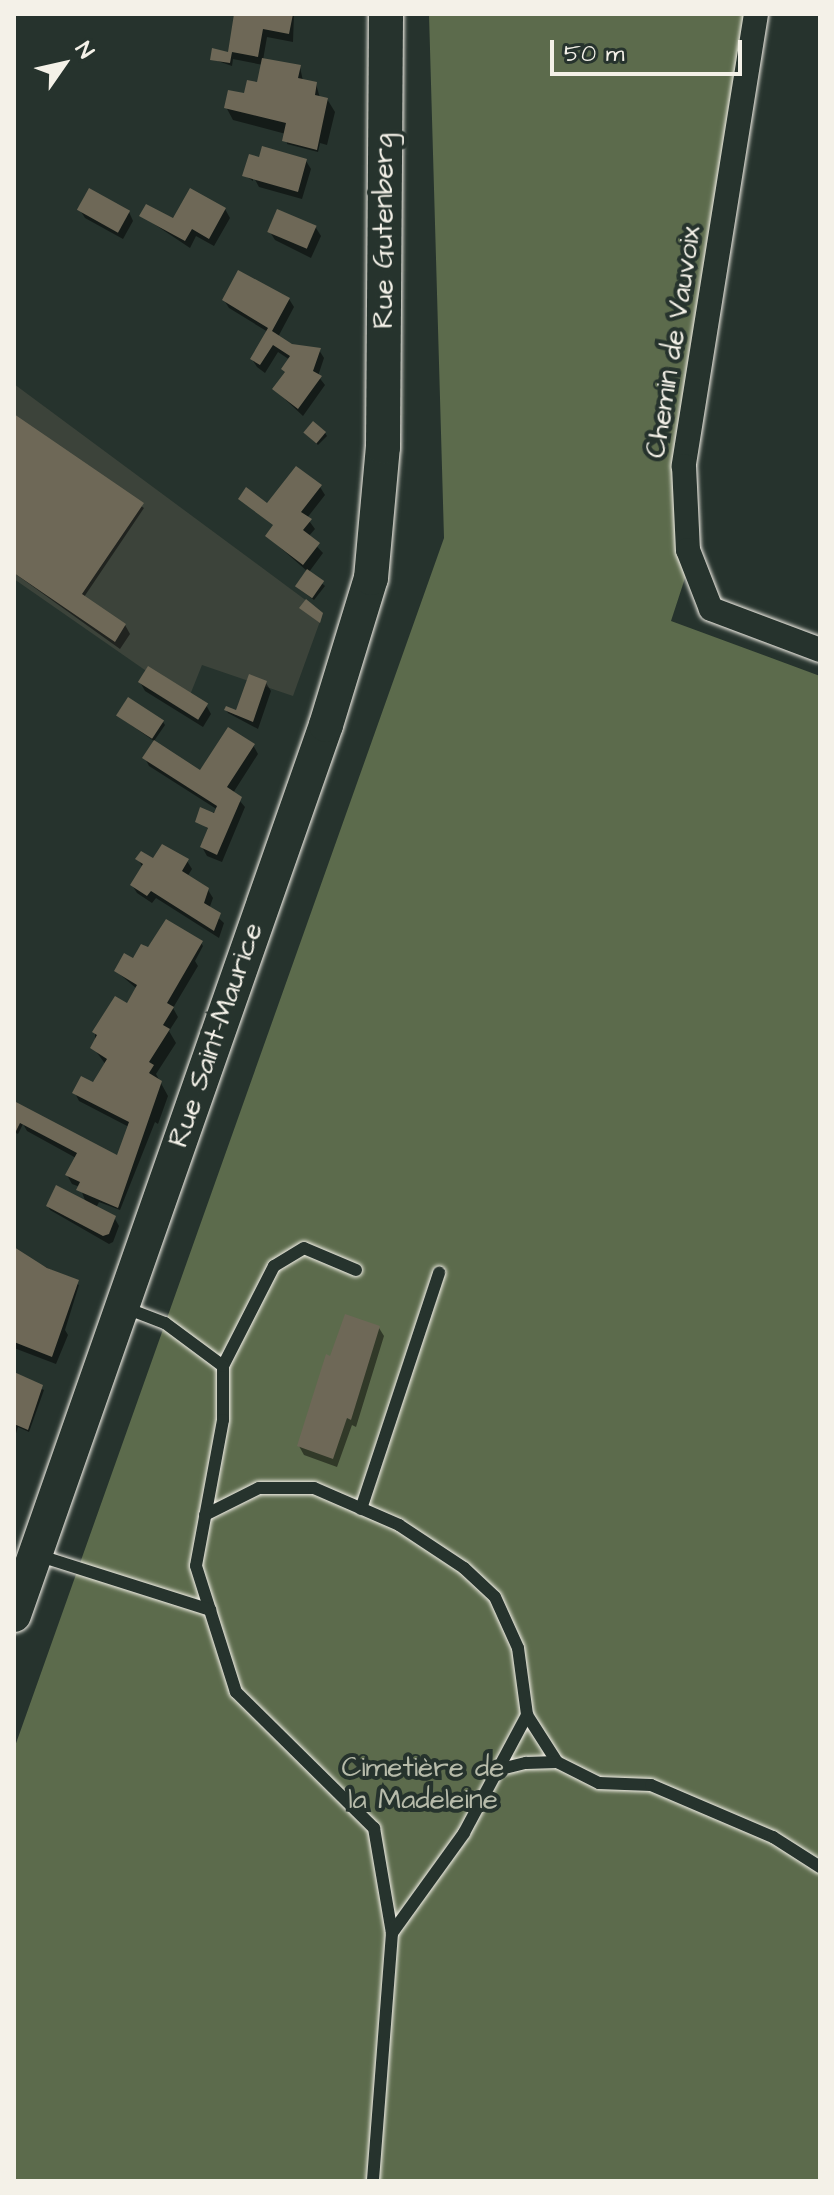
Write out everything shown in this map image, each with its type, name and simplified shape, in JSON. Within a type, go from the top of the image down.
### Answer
[{"type":"street","name":"Rue Gutenberg","points":[[383,447],[386,14]]},
{"type":"street","name":"Chemin de Vauvoix","points":[[756,14],[684,466],[688,550],[711,609],[820,650]]},
{"type":"street","name":"Rue Saint-Maurice","points":[[14,1615],[326,725],[371,578],[383,447]]},
{"type":"lane","points":[[356,1270],[304,1248],[274,1266],[223,1366],[223,1420],[196,1566],[236,1692],[374,1828],[392,1933],[373,2181]]},
{"type":"lane","points":[[361,1509],[439,1273]]},
{"type":"lane","points":[[121,1306],[165,1323],[223,1366]]},
{"type":"lane","points":[[205,1515],[259,1488],[314,1488],[399,1525],[464,1568],[495,1597],[518,1648],[527,1715],[557,1762]]},
{"type":"lane","points":[[35,1555],[210,1610]]},
{"type":"lane","points":[[392,1933],[464,1833],[527,1715]]},
{"type":"lane","points":[[497,1770],[526,1763],[557,1762],[599,1783],[651,1785],[773,1837],[820,1867]]},
{"type":"shaded area","points":[[14,384],[323,613],[293,696],[202,665],[188,700],[14,579]]},
{"type":"green space","name":"Cimetière de la Madeleine","points":[[429,14],[744,14],[678,450],[686,575],[671,621],[820,676],[820,2181],[14,2181],[14,1749],[444,538]]},
{"type":"building","points":[[234,14],[293,14],[289,34],[263,29],[258,57],[232,52],[230,63],[210,60],[212,48],[228,52]]},
{"type":"building","points":[[262,58],[301,65],[298,78],[317,82],[315,95],[328,98],[317,150],[282,141],[286,123],[224,108],[228,90],[244,93],[247,80],[257,82]]},
{"type":"building","points":[[262,146],[307,159],[298,192],[242,176],[249,154],[259,157]]},
{"type":"building","points":[[89,188],[130,211],[118,233],[77,210]]},
{"type":"building","points":[[190,188],[226,208],[209,239],[192,229],[185,241],[139,216],[146,204],[173,218]]},
{"type":"building","points":[[277,209],[317,226],[307,249],[267,232]]},
{"type":"building","points":[[238,270],[290,298],[272,331],[292,344],[321,348],[313,371],[322,376],[298,409],[272,389],[285,372],[281,369],[290,356],[273,345],[260,365],[250,359],[268,328],[222,300]]},
{"type":"building","points":[[14,414],[144,503],[82,594],[126,624],[115,642],[14,573]]},
{"type":"building","points":[[313,421],[326,432],[316,443],[303,432]]},
{"type":"building","points":[[296,466],[322,485],[301,512],[312,519],[303,530],[320,543],[303,565],[265,536],[273,525],[238,499],[246,487],[267,503]]},
{"type":"building","points":[[307,569],[324,581],[312,598],[295,586]]},
{"type":"building","points":[[306,599],[323,613],[320,623],[299,608]]},
{"type":"building","points":[[148,666],[208,704],[198,720],[138,682]]},
{"type":"building","points":[[249,674],[267,681],[253,722],[224,710],[226,706],[236,710]]},
{"type":"building","points":[[128,697],[164,720],[152,739],[116,715]]},
{"type":"building","points":[[228,727],[255,744],[227,787],[242,797],[217,855],[200,847],[208,828],[195,822],[200,807],[214,813],[217,806],[142,758],[154,740],[200,770]]},
{"type":"building","points":[[162,844],[189,859],[182,871],[209,888],[204,903],[221,913],[214,931],[151,891],[147,896],[130,885],[143,864],[135,859],[141,851],[153,858]]},
{"type":"building","points":[[166,919],[203,941],[167,1003],[174,1007],[163,1025],[170,1029],[149,1062],[154,1065],[149,1073],[162,1081],[118,1208],[76,1190],[80,1182],[65,1175],[77,1153],[20,1123],[14,1135],[14,1101],[117,1155],[129,1122],[72,1093],[81,1076],[93,1082],[107,1059],[90,1048],[97,1035],[92,1032],[115,996],[127,1003],[137,985],[114,971],[124,953],[133,958],[141,944],[148,947]]},
{"type":"building","points":[[56,1185],[116,1216],[109,1234],[103,1236],[46,1206]]},
{"type":"building","points":[[14,1247],[47,1268],[79,1280],[52,1357],[14,1342]]},
{"type":"building","points":[[345,1314],[380,1326],[351,1420],[347,1418],[333,1459],[297,1446],[326,1354],[330,1356]]},
{"type":"building","points":[[14,1372],[43,1385],[28,1430],[14,1424]]}]
